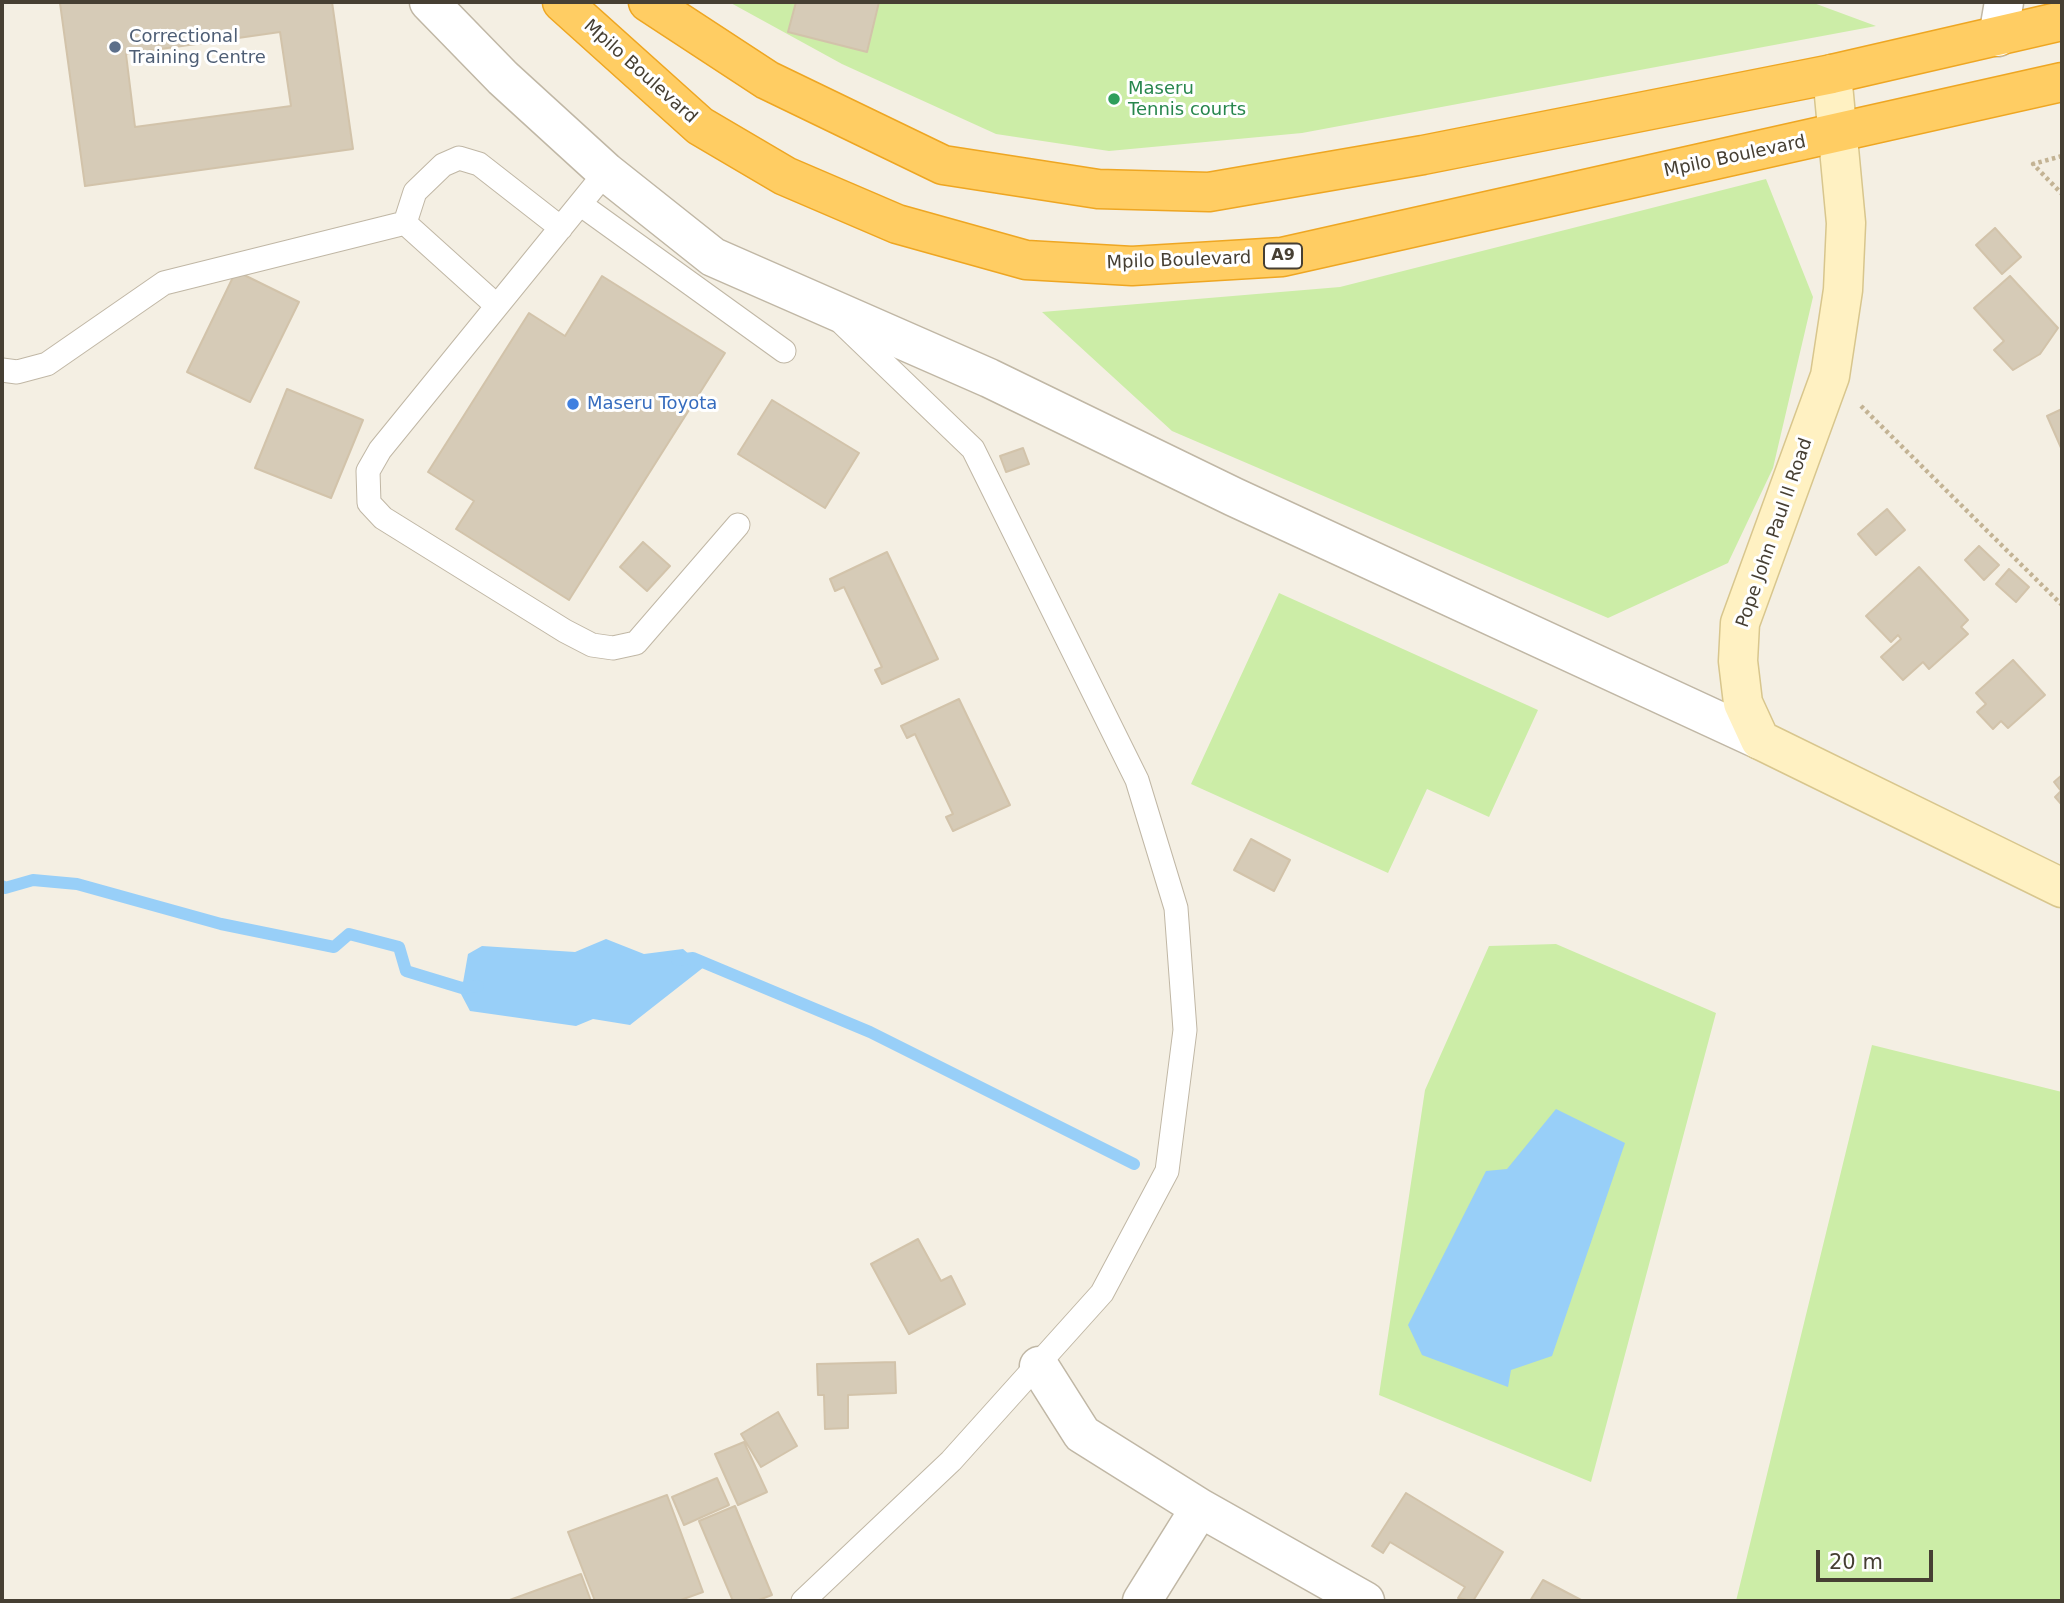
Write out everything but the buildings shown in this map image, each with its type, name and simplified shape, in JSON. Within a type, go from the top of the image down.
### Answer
[{"type":"highway","name":"Mpilo Boulevard","points":[[562,2],[700,126],[785,176],[897,224],[1026,260],[1132,266],[1282,257],[2062,82]]},
{"type":"highway","points":[[648,2],[767,80],[943,165],[1098,188],[1209,192],[1423,155],[1832,74],[2001,20],[2062,21]]},
{"type":"main road","name":"Pope John Paul II Road","points":[[1760,740],[1743,703],[1738,661],[1740,624],[1830,376],[1843,290],[1846,223],[1832,74]]},
{"type":"main road","points":[[1760,740],[2062,888]]},
{"type":"street","points":[[429,2],[503,78],[606,172],[713,257],[989,377],[1234,497],[1760,740]]},
{"type":"street","points":[[1039,1366],[1082,1434],[1200,1508],[1365,1601]]},
{"type":"street","points":[[1142,1601],[1200,1508]]},
{"type":"lane","points":[[405,223],[415,192],[443,165],[459,158],[479,164],[561,228]]},
{"type":"lane","points":[[606,172],[380,450],[368,471],[369,503],[383,518],[565,631],[592,645],[613,648],[636,643],[738,525]]},
{"type":"lane","points":[[580,204],[784,351]]},
{"type":"lane","points":[[405,223],[497,306]]},
{"type":"lane","points":[[2,370],[17,372],[47,364],[164,283],[405,223]]},
{"type":"lane","points":[[803,1601],[951,1461],[1102,1293],[1167,1171],[1185,1030],[1176,908],[1137,780],[973,449],[820,302]]},
{"type":"path","points":[[2062,156],[2033,164],[2062,194]]},
{"type":"path","points":[[1830,376],[2062,605]]},
{"type":"green space","name":"Maseru Tennis courts","points":[[729,2],[1811,2],[1876,26],[1302,133],[1109,151],[996,134],[842,64]]},
{"type":"green space","points":[[1766,179],[1813,297],[1773,468],[1728,563],[1608,618],[1172,431],[1042,312],[1340,287]]},
{"type":"green space","points":[[1279,593],[1538,710],[1489,817],[1427,789],[1388,873],[1191,784]]},
{"type":"green space","points":[[1556,944],[1716,1013],[1591,1482],[1379,1395],[1425,1090],[1489,946]]},
{"type":"green space","points":[[1872,1045],[2062,1092],[2062,1601],[1736,1601]]},
{"type":"water","points":[[606,939],[644,954],[683,949],[704,967],[630,1025],[593,1019],[576,1026],[470,1011],[461,994],[468,954],[482,946],[575,952]]},
{"type":"water","points":[[1556,1109],[1625,1143],[1552,1356],[1511,1370],[1508,1387],[1422,1355],[1408,1325],[1486,1171],[1507,1169]]},
{"type":"waterway","points":[[2,886],[5,888],[33,880],[77,884],[221,924],[334,947],[349,934],[399,947],[406,971],[462,988],[478,986]]},
{"type":"waterway","points":[[677,960],[693,958],[870,1032],[1134,1164]]},
{"type":"place","name":"Correctional Training Centre","points":[[115,47]]},
{"type":"place","name":"Maseru Tennis courts","points":[[1114,99]]},
{"type":"place","name":"Maseru Toyota","points":[[573,404]]}]
